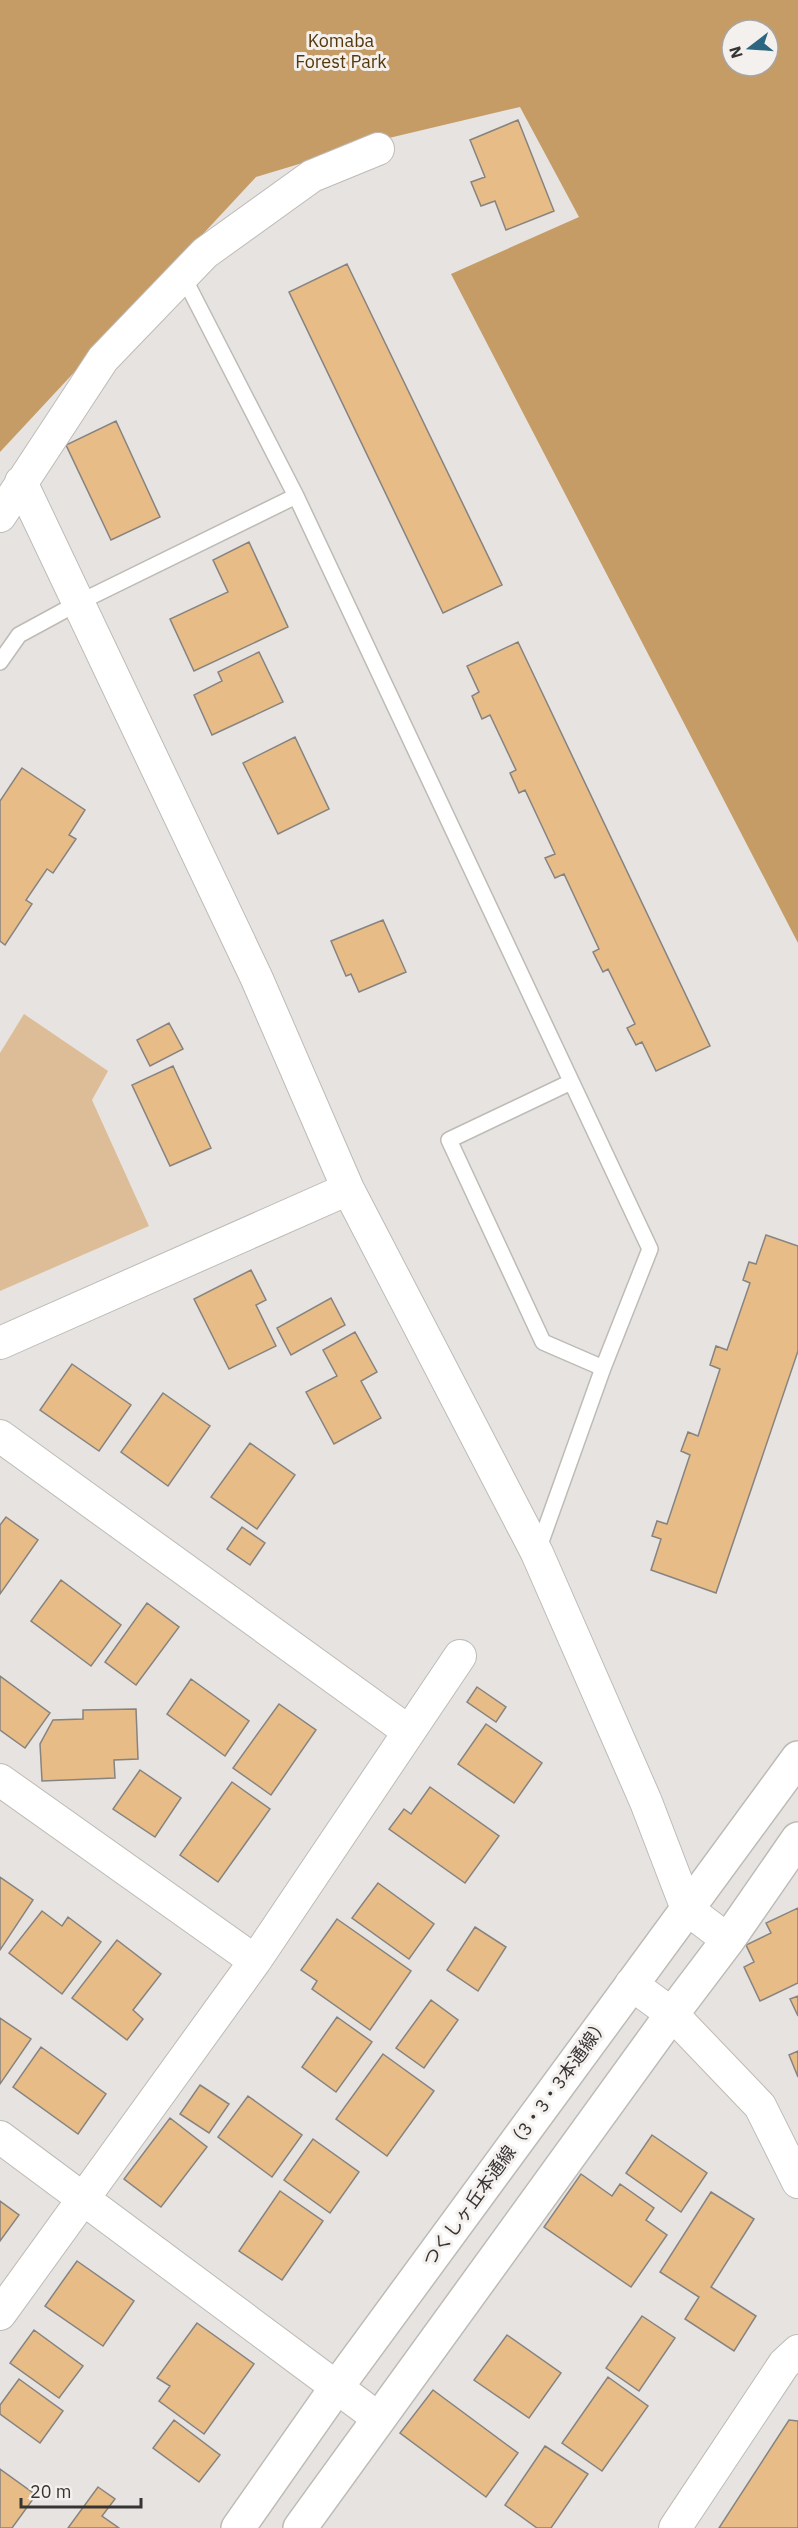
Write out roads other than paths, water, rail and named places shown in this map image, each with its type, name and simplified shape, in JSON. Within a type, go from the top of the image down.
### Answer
[{"type":"street","points":[[0,516],[103,359],[205,253],[312,176],[378,149]]},
{"type":"street","points":[[21,482],[257,979],[348,1189],[537,1553],[646,1802],[687,1909],[728,1940]]},
{"type":"street","points":[[0,1343],[348,1189]]},
{"type":"street","points":[[0,1436],[408,1731]]},
{"type":"street","points":[[0,2314],[255,1962],[460,1656]]},
{"type":"street","name":"つくしヶ丘本通線（3・3・3本通線）","points":[[238,2528],[336,2388],[798,1758]]},
{"type":"street","points":[[0,1780],[255,1962]]},
{"type":"street","points":[[300,2528],[728,1940],[798,1839]]},
{"type":"street","points":[[631,1984],[672,2014],[760,2106],[798,2182]]},
{"type":"street","points":[[0,2137],[378,2418]]},
{"type":"street","points":[[675,2528],[784,2364],[798,2351]]},
{"type":"lane","points":[[183,276],[296,495],[650,1249],[603,1368],[537,1553]]},
{"type":"lane","points":[[0,662],[19,635],[78,603],[296,495]]},
{"type":"lane","points":[[571,1082],[449,1140],[543,1342],[603,1368]]},
{"type":"park label","name":"Komaba Forest Park","points":[[341,51]]}]
